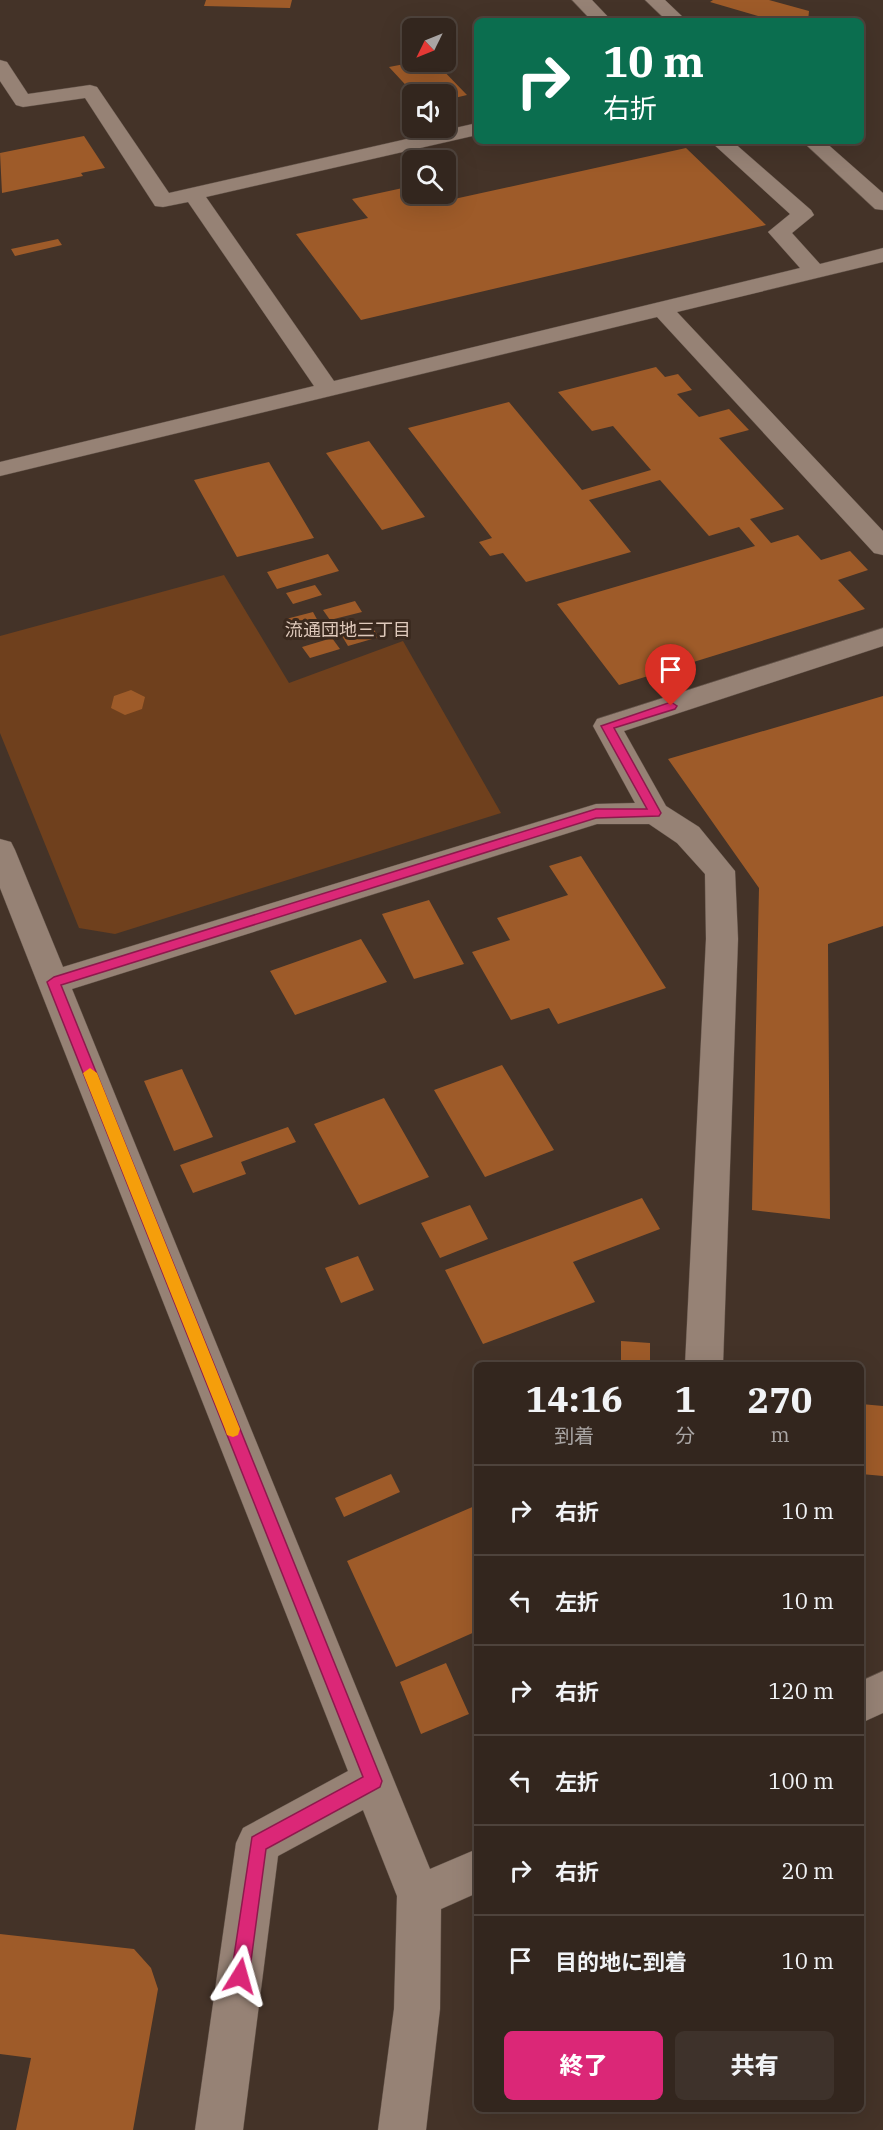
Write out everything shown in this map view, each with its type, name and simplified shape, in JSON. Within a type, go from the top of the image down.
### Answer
[{"type":"street","points":[[581,0],[600,18]]},
{"type":"street","points":[[654,0],[675,18]]},
{"type":"street","points":[[0,66],[23,101],[90,91],[163,201],[474,130]]},
{"type":"street","points":[[723,144],[803,216],[779,232],[815,271]]},
{"type":"street","points":[[815,144],[883,204]]},
{"type":"street","points":[[194,194],[328,389]]},
{"type":"street","points":[[0,470],[883,255]]},
{"type":"street","points":[[662,308],[883,547]]},
{"type":"street","points":[[704,1362],[722,939],[720,871],[688,835],[655,813],[607,726],[883,637]]},
{"type":"street","points":[[54,982],[596,814],[655,813]]},
{"type":"street","points":[[0,850],[419,1896],[417,2009],[402,2130]]},
{"type":"street","points":[[864,1701],[883,1692]]},
{"type":"street","points":[[219,2130],[258,1843],[373,1781]]},
{"type":"street","points":[[419,1896],[474,1872]]},
{"type":"shaded area","points":[[224,575],[289,683],[403,641],[501,813],[115,934],[79,928],[0,733],[0,636]]},
{"type":"building","points":[[206,0],[292,0],[290,8],[204,6]]},
{"type":"building","points":[[713,0],[769,0],[809,11],[808,18],[765,18],[710,2]]},
{"type":"building","points":[[402,64],[402,72],[445,72],[467,95],[456,98],[456,84],[405,84],[389,67]]},
{"type":"building","points":[[84,136],[105,168],[81,173],[83,176],[2,193],[0,153]]},
{"type":"building","points":[[686,148],[766,225],[361,320],[296,234],[368,218],[352,199],[402,188],[402,204],[456,204],[456,199]]},
{"type":"building","points":[[58,239],[62,245],[15,256],[11,249]]},
{"type":"building","points":[[656,367],[665,377],[678,374],[692,390],[677,394],[699,417],[729,409],[749,430],[719,438],[784,509],[750,519],[771,543],[798,535],[821,560],[850,551],[868,570],[838,580],[865,609],[619,685],[557,604],[755,546],[739,527],[709,536],[660,480],[589,500],[631,552],[526,582],[503,553],[490,556],[479,542],[492,538],[408,428],[509,402],[582,490],[651,470],[613,426],[592,431],[558,392]]},
{"type":"building","points":[[369,441],[425,517],[382,530],[326,453]]},
{"type":"building","points":[[269,462],[314,538],[237,557],[194,480]]},
{"type":"building","points":[[328,554],[339,571],[277,589],[267,572]]},
{"type":"building","points":[[315,585],[322,595],[293,604],[286,593]]},
{"type":"building","points":[[355,601],[362,612],[330,620],[323,610]]},
{"type":"building","points":[[313,612],[319,623],[292,630],[286,619]]},
{"type":"building","points":[[372,627],[379,637],[348,646],[342,636]]},
{"type":"building","points":[[332,638],[340,649],[310,658],[302,647]]},
{"type":"building","points":[[131,690],[145,697],[142,709],[125,715],[111,708],[114,696]]},
{"type":"building","points":[[883,696],[883,926],[828,944],[830,1219],[752,1210],[759,888],[668,759]]},
{"type":"building","points":[[581,856],[666,988],[558,1024],[549,1008],[511,1020],[472,952],[510,940],[497,918],[568,895],[549,866]]},
{"type":"building","points":[[429,900],[464,964],[414,979],[382,914]]},
{"type":"building","points":[[361,939],[387,982],[295,1015],[270,971]]},
{"type":"building","points":[[502,1065],[554,1150],[485,1177],[434,1090]]},
{"type":"building","points":[[182,1069],[213,1137],[174,1151],[144,1081]]},
{"type":"building","points":[[384,1098],[429,1177],[359,1205],[314,1124]]},
{"type":"building","points":[[288,1127],[296,1142],[241,1162],[246,1174],[193,1193],[180,1165]]},
{"type":"building","points":[[642,1198],[660,1229],[573,1262],[595,1302],[483,1344],[445,1270]]},
{"type":"building","points":[[470,1205],[488,1239],[440,1258],[421,1223]]},
{"type":"building","points":[[358,1256],[374,1290],[341,1303],[325,1268]]},
{"type":"building","points":[[621,1341],[650,1343],[650,1362],[621,1362]]},
{"type":"building","points":[[864,1404],[883,1406],[883,1476],[864,1474]]},
{"type":"building","points":[[391,1474],[400,1492],[344,1517],[335,1498]]},
{"type":"building","points":[[474,1506],[474,1632],[396,1667],[347,1561]]},
{"type":"building","points":[[446,1663],[469,1714],[421,1734],[400,1682]]},
{"type":"building","points":[[0,1934],[134,1949],[151,1968],[158,1989],[133,2130],[16,2130],[31,2058],[0,2054]]},
{"type":"slow traffic","points":[[90,1073],[233,1429]]},
{"type":"district","name":"流通団地三丁目","points":[[348,629]]},
{"type":"route","points":[[240,1976],[258,1843],[373,1781],[54,982],[596,814],[655,813],[607,726],[671,706]]}]
